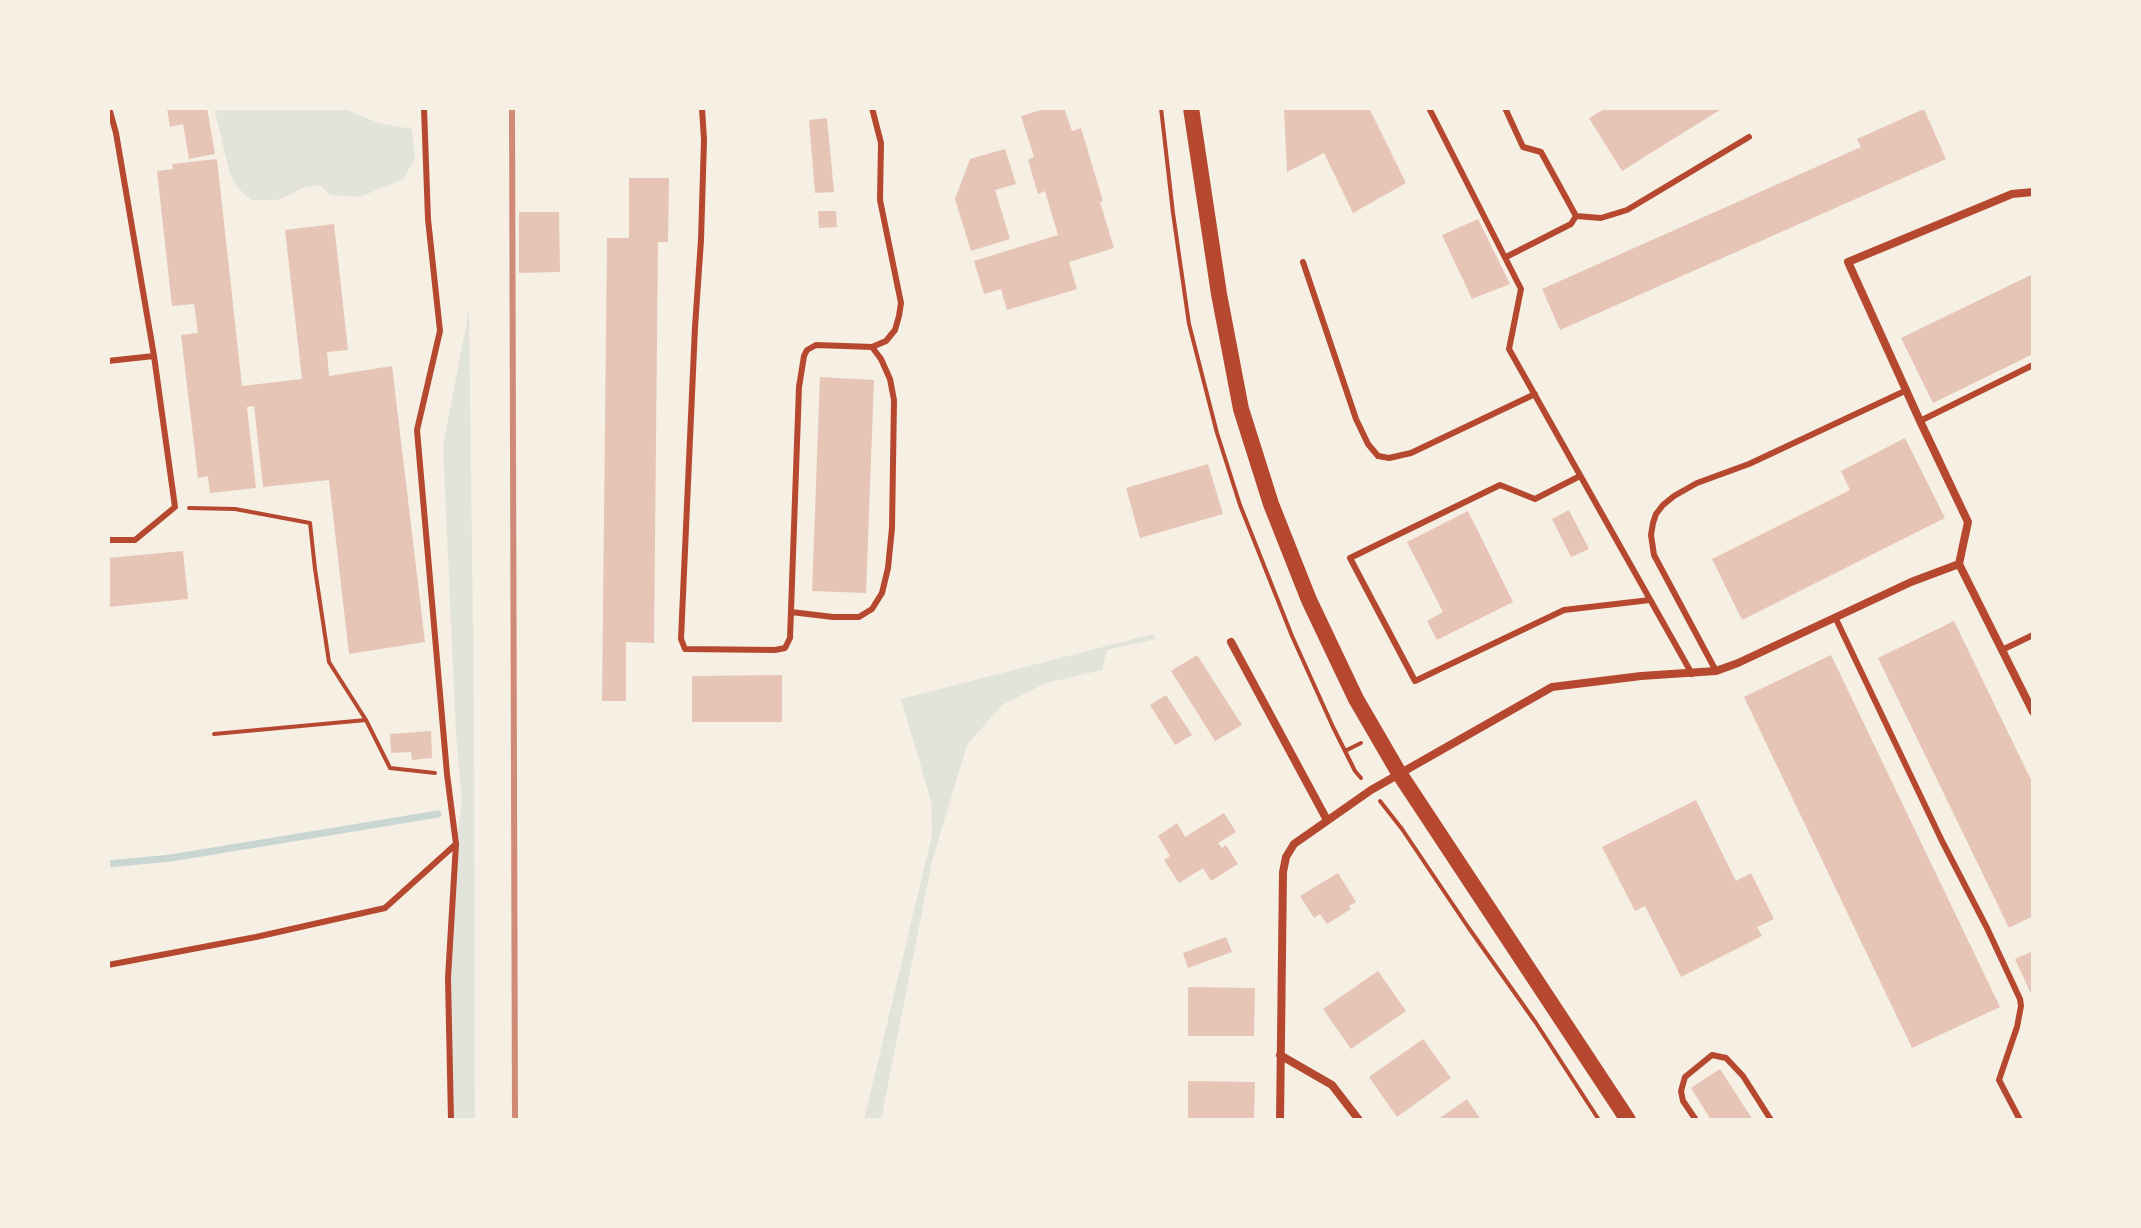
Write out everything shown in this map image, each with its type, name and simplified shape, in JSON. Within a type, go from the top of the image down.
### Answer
[{"type":"main road","points":[[1191,108],[1230,359],[1241,409],[1255,456],[1309,600],[1356,699],[1399,773],[1628,1120]]},
{"type":"main road","points":[[1203,180],[1204,108]]},
{"type":"street","points":[[2033,192],[2012,194],[1848,262],[1968,522],[1959,564],[2033,712]]},
{"type":"street","points":[[1280,1120],[1283,872],[1286,857],[1294,844],[1399,773],[1552,687],[1716,671],[1911,582],[1959,564]]},
{"type":"street","points":[[1231,642],[1327,820]]},
{"type":"street","points":[[1280,1055],[1332,1085],[1359,1120]]},
{"type":"lane","points":[[108,540],[135,540],[175,507],[154,356],[116,133],[109,108]]},
{"type":"lane","points":[[424,108],[428,219],[440,331],[417,430],[456,844],[448,978],[451,1120]]},
{"type":"lane","points":[[702,108],[701,240],[681,639],[685,649],[775,650],[785,648],[790,638],[799,387],[804,356],[816,345],[872,347],[886,341],[895,330],[901,303],[880,200],[881,143],[872,108]]},
{"type":"lane","points":[[1429,108],[1521,289],[1509,349],[1692,674]]},
{"type":"lane","points":[[1505,108],[1523,147],[1541,152],[1576,216]]},
{"type":"lane","points":[[1576,216],[1601,218],[1627,210],[1749,137]]},
{"type":"lane","points":[[1506,257],[1571,224],[1576,216]]},
{"type":"lane","points":[[1303,262],[1356,419],[1368,444],[1378,456],[1389,458],[1411,453],[1535,394]]},
{"type":"lane","points":[[791,612],[859,617],[872,609],[882,593],[892,528],[894,400],[890,379],[872,347]]},
{"type":"lane","points":[[108,361],[154,356]]},
{"type":"lane","points":[[1920,421],[2033,365]]},
{"type":"lane","points":[[1716,671],[1654,555],[1651,535],[1656,514],[1674,496],[1697,483],[1749,464],[1907,390]]},
{"type":"lane","points":[[1580,476],[1535,499],[1500,485],[1350,558],[1415,681],[1564,610],[1650,600]]},
{"type":"lane","points":[[1835,617],[2016,988],[2021,1006],[1999,1080],[2020,1120]]},
{"type":"lane","points":[[2002,650],[2033,635]]},
{"type":"lane","points":[[108,965],[256,937],[385,908],[456,844]]},
{"type":"lane","points":[[1696,1120],[1683,1101],[1681,1091],[1685,1077],[1712,1055],[1726,1058],[1735,1067],[1771,1120]]},
{"type":"path","points":[[175,507],[235,509],[310,523],[329,662],[366,720],[390,768],[447,774]]},
{"type":"path","points":[[214,734],[366,720]]},
{"type":"shaded area","points":[[214,108],[342,108],[379,123],[412,129],[415,159],[403,179],[360,197],[330,195],[320,185],[304,187],[277,200],[251,200],[237,187],[230,174]]},
{"type":"shaded area","points":[[469,310],[475,1120],[451,1120],[448,978],[456,844],[462,801],[456,734],[443,446]]},
{"type":"shaded area","points":[[1153,634],[1155,639],[1107,650],[1102,670],[1046,683],[1002,705],[967,745],[932,861],[881,1120],[864,1120],[932,835],[931,801],[901,699]]},
{"type":"building","points":[[167,108],[207,108],[215,154],[189,159],[183,124],[170,127]]},
{"type":"building","points":[[1048,108],[1064,108],[1072,131],[1081,128],[1114,248],[1069,262],[1077,289],[1007,310],[1001,289],[984,294],[974,261],[1058,235],[1045,191],[1038,194],[1028,160],[1034,157],[1021,116]]},
{"type":"building","points":[[1284,108],[1369,108],[1406,183],[1353,213],[1324,153],[1287,172]]},
{"type":"building","points":[[1606,108],[1723,108],[1622,171],[1589,118]]},
{"type":"building","points":[[1924,109],[1946,159],[1560,330],[1542,289],[1861,147],[1857,139]]},
{"type":"building","points":[[827,118],[834,192],[815,193],[809,120]]},
{"type":"building","points":[[1005,149],[1016,184],[995,190],[1010,239],[971,251],[955,199],[970,159]]},
{"type":"building","points":[[217,159],[242,386],[302,379],[285,230],[334,224],[348,350],[327,352],[329,376],[392,366],[425,642],[349,654],[329,480],[263,487],[254,406],[247,407],[256,488],[210,493],[208,476],[198,478],[181,335],[198,333],[194,304],[172,306],[157,171],[173,169],[172,164]]},
{"type":"building","points":[[629,178],[669,178],[668,242],[658,242],[654,643],[626,642],[626,701],[602,701],[607,238],[629,238]]},
{"type":"building","points":[[818,211],[836,211],[837,227],[819,228]]},
{"type":"building","points":[[519,212],[559,212],[560,272],[519,273]]},
{"type":"building","points":[[1478,219],[1510,284],[1472,299],[1442,235]]},
{"type":"building","points":[[2033,274],[2033,354],[1933,403],[1901,338]]},
{"type":"building","points":[[820,377],[874,380],[866,593],[812,591]]},
{"type":"building","points":[[1905,438],[1945,518],[1742,620],[1712,559],[1850,490],[1841,471]]},
{"type":"building","points":[[1208,464],[1223,514],[1140,538],[1126,488]]},
{"type":"building","points":[[1569,510],[1589,549],[1571,557],[1552,519]]},
{"type":"building","points":[[1468,511],[1513,602],[1437,640],[1427,621],[1443,612],[1407,542]]},
{"type":"building","points":[[183,551],[188,599],[108,607],[108,558]]},
{"type":"building","points":[[1954,621],[2033,784],[2033,916],[2009,928],[1878,658]]},
{"type":"building","points":[[1197,655],[1242,725],[1215,741],[1171,671]]},
{"type":"building","points":[[1831,655],[2000,1007],[1912,1048],[1744,697]]},
{"type":"building","points":[[782,675],[782,722],[692,722],[692,676]]},
{"type":"building","points":[[1166,695],[1192,735],[1175,745],[1150,705]]},
{"type":"building","points":[[431,731],[432,758],[412,760],[411,752],[391,753],[390,734]]},
{"type":"building","points":[[1696,800],[1736,881],[1751,873],[1774,919],[1757,927],[1762,936],[1681,977],[1645,906],[1635,911],[1602,847]]},
{"type":"building","points":[[1224,813],[1236,832],[1218,843],[1222,848],[1226,845],[1238,864],[1211,881],[1203,868],[1179,883],[1164,860],[1170,856],[1158,836],[1177,823],[1185,837]]},
{"type":"building","points":[[1338,873],[1356,902],[1349,906],[1351,909],[1327,924],[1320,914],[1314,918],[1300,896]]},
{"type":"building","points":[[1226,937],[1232,952],[1188,968],[1183,953]]},
{"type":"building","points":[[2033,951],[2033,998],[2015,959]]},
{"type":"building","points":[[1378,971],[1406,1011],[1351,1049],[1323,1009]]},
{"type":"building","points":[[1188,987],[1255,988],[1254,1036],[1188,1036]]},
{"type":"building","points":[[1423,1039],[1451,1078],[1397,1117],[1369,1077]]},
{"type":"building","points":[[1720,1069],[1753,1120],[1711,1120],[1691,1088]]},
{"type":"building","points":[[1188,1081],[1255,1082],[1254,1120],[1188,1120]]},
{"type":"building","points":[[1467,1099],[1481,1120],[1437,1120]]},
{"type":"waterway","points":[[108,864],[171,858],[438,814]]},
{"type":"railway","points":[[512,108],[515,1120]]}]
